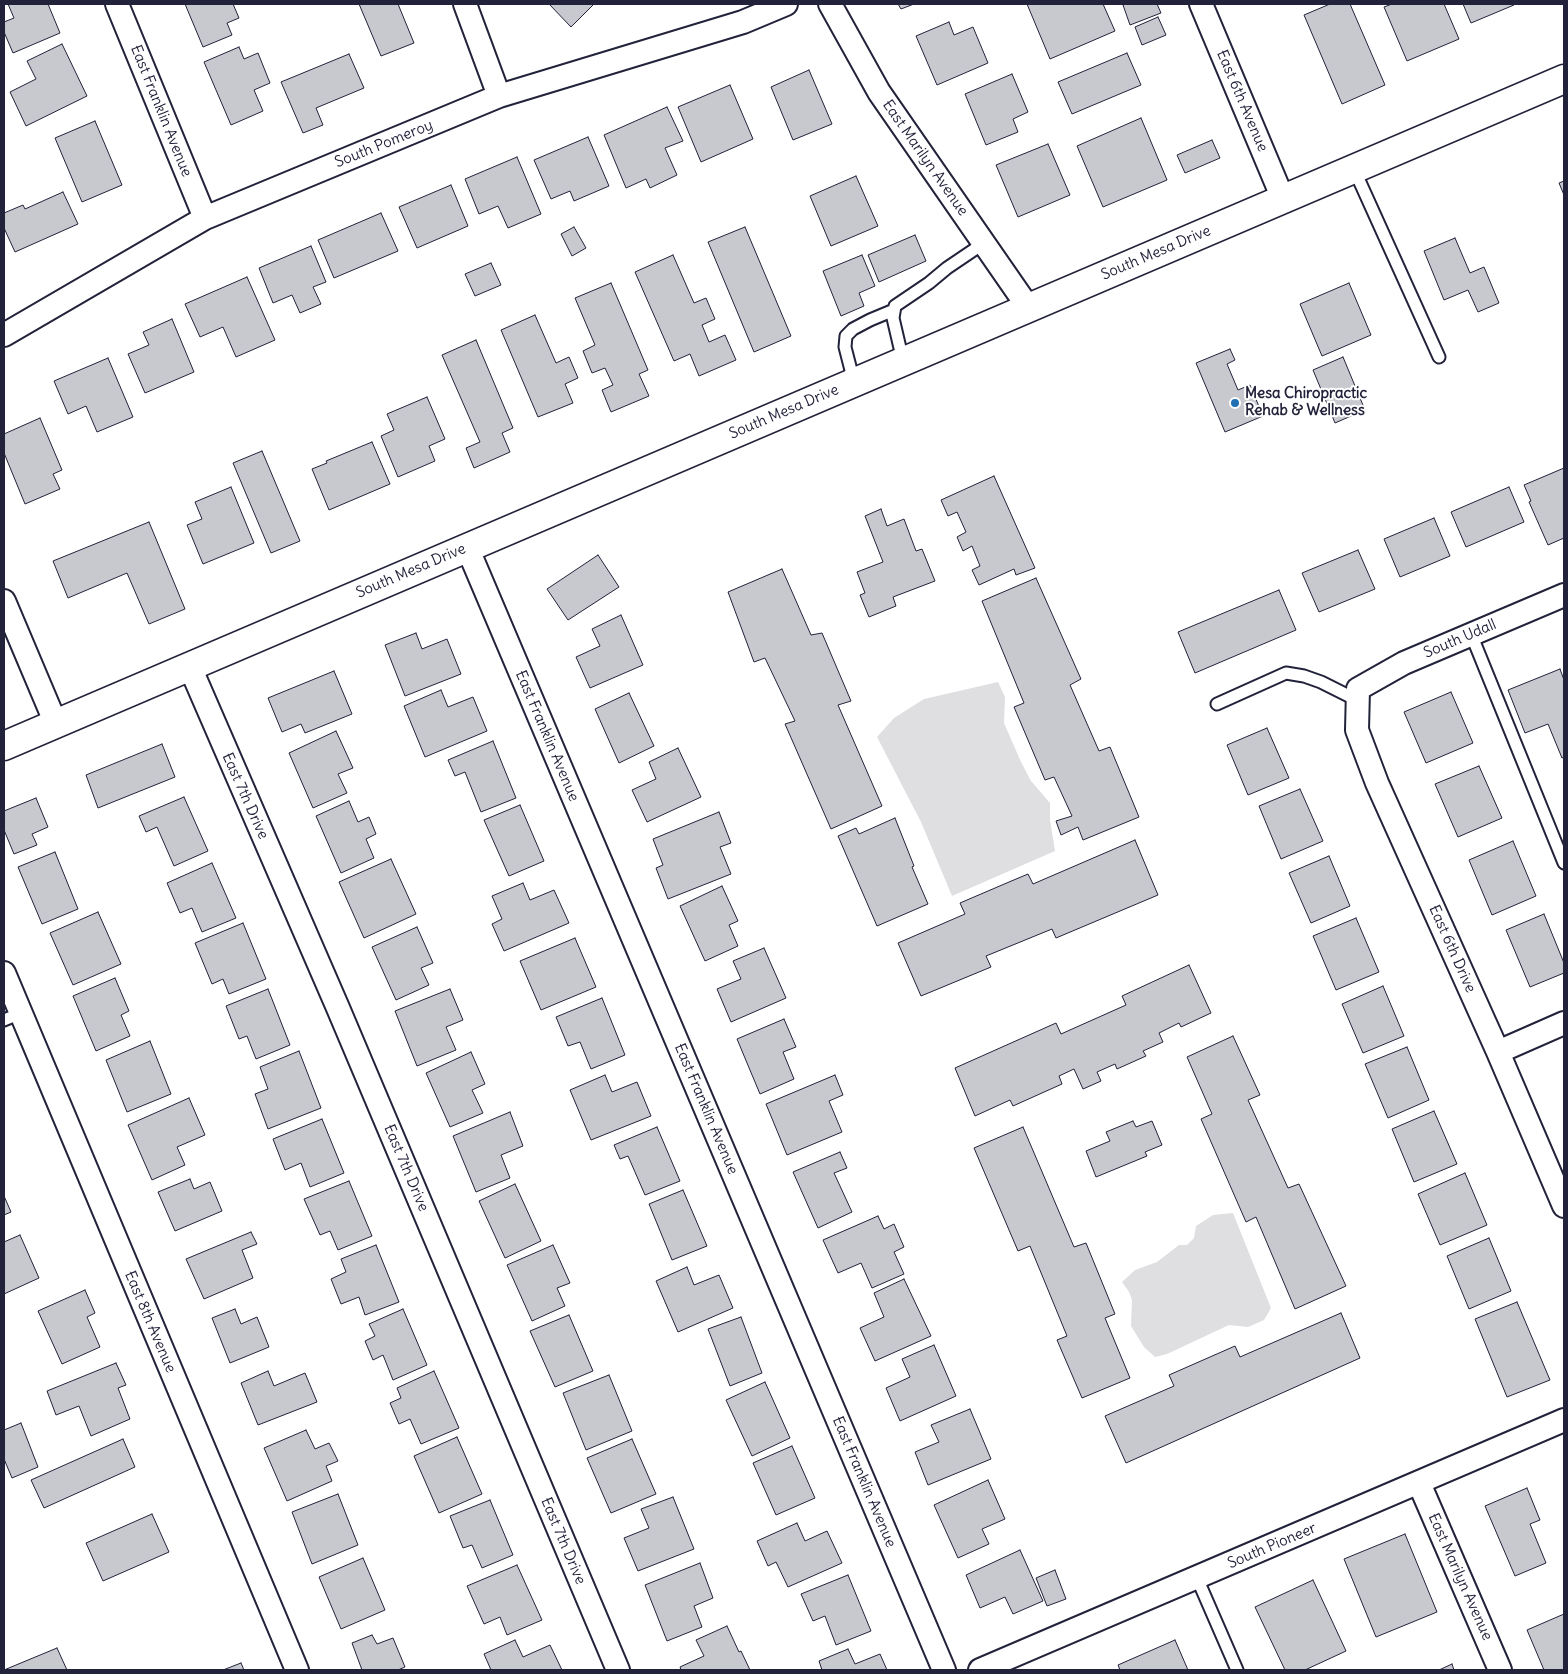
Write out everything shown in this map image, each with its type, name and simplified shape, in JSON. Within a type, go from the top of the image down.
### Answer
[{"type":"main road","name":"South Mesa Drive","points":[[4,746],[1564,79]]},
{"type":"street","name":"East Franklin Avenue","points":[[117,4],[205,218]]},
{"type":"street","points":[[465,4],[499,96]]},
{"type":"street","name":"South Pomeroy","points":[[4,335],[205,218],[499,96],[743,22],[786,4]]},
{"type":"street","name":"East Marilyn Avenue","points":[[830,4],[879,92],[1028,307]]},
{"type":"street","name":"East 6th Avenue","points":[[1201,4],[1283,199]]},
{"type":"street","name":"East Franklin Avenue","points":[[467,547],[944,1670]]},
{"type":"street","name":"South Udall","points":[[1357,694],[1404,663],[1564,595]]},
{"type":"street","points":[[4,601],[56,724]]},
{"type":"street","name":"East 7th Drive","points":[[190,667],[338,1008],[618,1670]]},
{"type":"street","name":"East 6th Drive","points":[[1357,694],[1357,730],[1377,783],[1498,1052],[1564,1206]]},
{"type":"street","name":"East 8th Avenue","points":[[4,973],[12,1016],[297,1670]]},
{"type":"street","points":[[1498,1052],[1564,1023]]},
{"type":"street","name":"South Pioneer","points":[[980,1670],[1564,1420]]},
{"type":"street","name":"East Marilyn Avenue","points":[[1419,1483],[1500,1670]]},
{"type":"lane","points":[[1354,169],[1439,357]]},
{"type":"lane","points":[[903,361],[893,318],[896,306],[984,243]]},
{"type":"lane","points":[[854,382],[845,347],[846,336],[870,320],[894,310]]},
{"type":"lane","points":[[1471,634],[1564,864]]},
{"type":"lane","points":[[1217,704],[1286,673],[1304,676],[1357,694]]},
{"type":"lane","points":[[1197,1578],[1237,1670]]},
{"type":"shaded area","points":[[998,682],[1005,697],[1004,723],[1031,781],[1050,803],[1050,820],[1055,851],[952,896],[921,822],[877,737],[894,718],[924,699]]},
{"type":"shaded area","points":[[1233,1213],[1271,1308],[1264,1320],[1248,1327],[1229,1325],[1167,1354],[1155,1357],[1144,1347],[1131,1326],[1132,1300],[1122,1282],[1135,1270],[1157,1262],[1179,1245],[1187,1245],[1194,1238],[1196,1226],[1213,1215]]},
{"type":"building","points":[[8,4],[48,4],[60,33],[13,53],[4,32],[4,22],[14,18]]},
{"type":"building","points":[[185,4],[233,4],[239,18],[227,23],[232,35],[203,47]]},
{"type":"building","points":[[359,4],[398,4],[414,43],[381,56]]},
{"type":"building","points":[[549,4],[594,4],[571,27]]},
{"type":"building","points":[[898,4],[914,4],[901,9]]},
{"type":"building","points":[[1027,4],[1103,4],[1115,31],[1050,59]]},
{"type":"building","points":[[1157,4],[1161,13],[1130,25],[1123,5]]},
{"type":"building","points":[[1330,4],[1350,4],[1385,85],[1342,104],[1304,15]]},
{"type":"building","points":[[1392,4],[1444,4],[1459,39],[1407,61],[1384,7]]},
{"type":"building","points":[[1463,4],[1513,4],[1514,5],[1471,23]]},
{"type":"building","points":[[1158,17],[1166,35],[1142,45],[1135,27]]},
{"type":"building","points":[[949,22],[954,35],[973,27],[988,63],[937,85],[916,36]]},
{"type":"building","points":[[62,44],[87,96],[26,126],[10,92],[36,79],[27,61]]},
{"type":"building","points":[[239,47],[244,59],[258,53],[270,83],[254,90],[263,111],[231,125],[204,62]]},
{"type":"building","points":[[1127,53],[1141,85],[1072,114],[1058,82]]},
{"type":"building","points":[[349,54],[364,88],[316,108],[323,125],[303,133],[281,82]]},
{"type":"building","points":[[809,70],[832,124],[793,140],[771,87]]},
{"type":"building","points":[[1012,74],[1028,112],[1013,119],[1018,132],[986,145],[965,94]]},
{"type":"building","points":[[730,85],[753,139],[701,162],[678,107]]},
{"type":"building","points":[[667,107],[683,141],[665,148],[677,175],[650,188],[646,179],[626,188],[604,135]]},
{"type":"building","points":[[1141,118],[1167,180],[1103,207],[1077,146]]},
{"type":"building","points":[[95,121],[122,185],[82,202],[55,138]]},
{"type":"building","points":[[588,137],[609,186],[574,201],[570,191],[551,199],[534,160]]},
{"type":"building","points":[[1212,140],[1220,158],[1185,173],[1177,155]]},
{"type":"building","points":[[1048,144],[1070,195],[1018,217],[996,165]]},
{"type":"building","points":[[517,157],[541,214],[508,228],[498,206],[479,214],[465,179]]},
{"type":"building","points":[[856,176],[878,226],[831,246],[810,196]]},
{"type":"building","points":[[1564,181],[1564,195],[1559,183]]},
{"type":"building","points":[[451,185],[468,226],[417,248],[399,207]]},
{"type":"building","points":[[63,192],[78,224],[15,252],[4,228],[4,213],[23,205],[25,209]]},
{"type":"building","points":[[381,213],[398,251],[334,278],[318,240]]},
{"type":"building","points":[[574,227],[586,248],[572,256],[561,234]]},
{"type":"building","points":[[745,227],[791,336],[754,352],[708,242]]},
{"type":"building","points":[[915,235],[926,261],[879,282],[868,255]]},
{"type":"building","points":[[1455,238],[1470,273],[1484,267],[1499,303],[1478,312],[1468,290],[1444,300],[1424,251]]},
{"type":"building","points":[[311,246],[326,282],[313,287],[321,304],[300,313],[292,295],[273,303],[259,268]]},
{"type":"building","points":[[673,255],[694,303],[706,298],[715,319],[702,325],[709,342],[725,335],[736,360],[699,376],[690,354],[674,361],[635,272]]},
{"type":"building","points":[[862,255],[875,286],[859,293],[864,306],[841,316],[823,271]]},
{"type":"building","points":[[491,263],[501,285],[475,296],[465,274]]},
{"type":"building","points":[[247,277],[275,340],[236,357],[223,327],[200,337],[185,304]]},
{"type":"building","points":[[611,283],[648,370],[639,374],[649,396],[611,412],[602,390],[613,385],[605,368],[592,373],[583,351],[595,345],[575,298]]},
{"type":"building","points":[[1349,283],[1371,335],[1322,356],[1300,304]]},
{"type":"building","points":[[535,315],[556,363],[569,357],[578,378],[565,384],[573,403],[538,417],[501,330]]},
{"type":"building","points":[[172,319],[194,372],[145,393],[128,354],[149,345],[143,332]]},
{"type":"building","points":[[476,340],[513,428],[502,433],[510,452],[474,468],[466,448],[480,442],[442,355]]},
{"type":"building","name":"Mesa Chiropractic Rehab & Wellness","points":[[1230,349],[1235,360],[1227,364],[1238,390],[1250,385],[1263,416],[1225,432],[1196,363]]},
{"type":"building","points":[[1343,357],[1365,410],[1335,423],[1313,370]]},
{"type":"building","points":[[108,358],[133,417],[97,432],[86,406],[68,414],[54,381]]},
{"type":"building","points":[[427,397],[445,439],[429,446],[435,461],[398,477],[381,436],[394,430],[387,414]]},
{"type":"building","points":[[40,418],[62,470],[53,474],[60,489],[25,504],[4,453],[4,434]]},
{"type":"building","points":[[372,442],[390,484],[329,510],[312,469],[327,463],[326,461]]},
{"type":"building","points":[[262,451],[300,541],[271,553],[233,463]]},
{"type":"building","points":[[1564,468],[1564,538],[1548,545],[1529,502],[1531,501],[1524,485]]},
{"type":"building","points":[[994,476],[1035,568],[1016,575],[1014,569],[979,585],[972,570],[980,566],[972,546],[963,551],[957,537],[966,532],[957,512],[948,516],[941,500]]},
{"type":"building","points":[[231,487],[254,543],[203,564],[187,525],[202,519],[195,502]]},
{"type":"building","points":[[1509,487],[1524,522],[1466,547],[1451,512]]},
{"type":"building","points":[[881,509],[887,526],[904,519],[916,551],[922,549],[935,581],[893,597],[896,606],[869,617],[860,595],[865,593],[857,572],[883,562],[865,516]]},
{"type":"building","points":[[1434,518],[1450,556],[1400,577],[1384,539]]},
{"type":"building","points":[[149,522],[185,609],[149,624],[127,573],[68,598],[53,561]]},
{"type":"building","points":[[1358,550],[1375,589],[1319,612],[1302,573]]},
{"type":"building","points":[[598,555],[619,587],[568,620],[547,589]]},
{"type":"building","points":[[782,569],[811,635],[822,633],[851,701],[838,705],[882,806],[831,829],[785,724],[795,721],[765,658],[754,662],[728,592]]},
{"type":"building","points":[[1036,578],[1081,679],[1070,685],[1099,751],[1110,747],[1139,817],[1083,840],[1078,827],[1061,835],[1056,821],[1072,816],[1054,777],[1045,780],[1014,707],[1024,703],[982,601]]},
{"type":"building","points":[[1279,590],[1296,630],[1195,673],[1178,632]]},
{"type":"building","points":[[621,615],[643,665],[590,688],[576,657],[600,646],[592,629]]},
{"type":"building","points":[[416,633],[422,649],[447,639],[461,674],[405,696],[385,645]]},
{"type":"building","points":[[1560,669],[1564,680],[1564,757],[1562,758],[1548,724],[1525,733],[1508,690]]},
{"type":"building","points":[[334,671],[352,714],[305,733],[301,724],[282,732],[268,698]]},
{"type":"building","points":[[441,690],[448,707],[473,697],[487,731],[425,757],[404,706]]},
{"type":"building","points":[[1451,692],[1473,743],[1426,763],[1404,712]]},
{"type":"building","points":[[629,693],[654,746],[619,763],[595,709]]},
{"type":"building","points":[[1267,728],[1289,778],[1248,795],[1227,745]]},
{"type":"building","points":[[336,731],[353,768],[338,774],[347,793],[313,808],[289,753]]},
{"type":"building","points":[[493,741],[516,798],[481,812],[465,772],[455,776],[448,760]]},
{"type":"building","points":[[162,744],[175,777],[98,808],[86,775]]},
{"type":"building","points":[[678,748],[701,797],[647,822],[632,790],[656,779],[649,762]]},
{"type":"building","points":[[1479,766],[1502,818],[1458,837],[1435,784]]},
{"type":"building","points":[[1300,789],[1323,841],[1281,859],[1259,806]]},
{"type":"building","points":[[184,797],[208,851],[174,866],[157,827],[146,832],[139,816]]},
{"type":"building","points":[[36,798],[48,827],[32,834],[37,845],[14,854],[4,830],[4,811]]},
{"type":"building","points":[[349,801],[358,822],[369,817],[376,834],[366,839],[374,858],[341,873],[316,816]]},
{"type":"building","points":[[520,805],[544,861],[509,876],[484,820]]},
{"type":"building","points":[[719,812],[731,843],[720,847],[731,874],[668,899],[656,868],[663,865],[653,839]]},
{"type":"building","points":[[895,818],[914,866],[912,867],[928,904],[877,926],[838,836],[856,828],[859,834]]},
{"type":"building","points":[[1135,840],[1158,895],[1056,938],[1052,929],[986,956],[991,967],[921,996],[898,943],[965,914],[960,903],[1028,874],[1033,884]]},
{"type":"building","points":[[1513,841],[1536,896],[1492,915],[1469,860]]},
{"type":"building","points":[[55,852],[78,909],[42,924],[18,867]]},
{"type":"building","points":[[1329,856],[1350,906],[1311,923],[1289,873]]},
{"type":"building","points":[[391,859],[416,914],[364,938],[339,882]]},
{"type":"building","points":[[212,863],[236,918],[202,932],[192,908],[180,913],[167,883]]},
{"type":"building","points":[[523,883],[530,900],[554,890],[569,923],[504,951],[492,924],[502,919],[492,896]]},
{"type":"building","points":[[722,886],[738,921],[729,925],[738,946],[705,961],[680,906]]},
{"type":"building","points":[[98,912],[121,964],[73,985],[50,933]]},
{"type":"building","points":[[1544,914],[1564,963],[1564,973],[1530,987],[1506,930]]},
{"type":"building","points":[[1356,918],[1379,972],[1336,990],[1313,936]]},
{"type":"building","points":[[243,923],[266,979],[229,994],[223,979],[212,984],[195,943]]},
{"type":"building","points":[[417,927],[433,963],[421,968],[429,985],[396,1000],[372,947]]},
{"type":"building","points":[[575,938],[596,987],[541,1010],[520,961]]},
{"type":"building","points":[[764,948],[786,998],[731,1022],[717,989],[741,979],[733,961]]},
{"type":"building","points":[[1189,965],[1211,1013],[1181,1027],[1179,1023],[1159,1033],[1163,1042],[1143,1051],[1146,1056],[1117,1069],[1115,1064],[1097,1072],[1101,1081],[1083,1089],[1074,1069],[1059,1076],[1062,1084],[1013,1106],[1010,1100],[975,1116],[955,1068],[1056,1023],[1061,1034],[1126,1005],[1122,996]]},
{"type":"building","points":[[115,978],[129,1011],[121,1015],[130,1036],[96,1051],[73,996]]},
{"type":"building","points":[[1383,986],[1404,1036],[1363,1053],[1342,1004]]},
{"type":"building","points":[[268,989],[290,1045],[256,1059],[247,1036],[239,1039],[226,1006]]},
{"type":"building","points":[[450,989],[463,1020],[446,1027],[456,1050],[417,1066],[395,1011]]},
{"type":"building","points":[[602,998],[625,1055],[591,1069],[580,1042],[568,1046],[556,1017]]},
{"type":"building","points":[[784,1019],[796,1047],[783,1052],[794,1079],[760,1094],[737,1039]]},
{"type":"building","points":[[1233,1036],[1260,1095],[1248,1100],[1288,1188],[1299,1184],[1346,1286],[1295,1309],[1256,1217],[1246,1222],[1201,1119],[1212,1114],[1187,1057]]},
{"type":"building","points":[[150,1041],[171,1094],[127,1112],[106,1060]]},
{"type":"building","points":[[1407,1047],[1429,1100],[1388,1118],[1365,1064]]},
{"type":"building","points":[[299,1051],[321,1108],[268,1129],[255,1094],[268,1089],[260,1067]]},
{"type":"building","points":[[471,1052],[485,1084],[472,1090],[483,1113],[450,1127],[426,1073]]},
{"type":"building","points":[[605,1075],[612,1092],[637,1082],[651,1116],[591,1140],[570,1090]]},
{"type":"building","points":[[835,1075],[843,1095],[829,1101],[842,1132],[787,1155],[766,1104]]},
{"type":"building","points":[[189,1098],[205,1135],[177,1147],[185,1165],[152,1180],[128,1125]]},
{"type":"building","points":[[1434,1111],[1457,1164],[1414,1182],[1392,1129]]},
{"type":"building","points":[[510,1112],[523,1146],[501,1155],[510,1178],[476,1192],[453,1136]]},
{"type":"building","points":[[322,1119],[344,1173],[310,1187],[301,1163],[285,1170],[273,1139]]},
{"type":"building","points":[[1133,1121],[1136,1127],[1152,1121],[1162,1145],[1145,1152],[1147,1156],[1096,1177],[1086,1151],[1110,1141],[1106,1132]]},
{"type":"building","points":[[657,1127],[680,1181],[645,1195],[628,1156],[620,1159],[614,1145]]},
{"type":"building","points":[[1023,1127],[1074,1247],[1086,1243],[1115,1314],[1105,1318],[1130,1378],[1082,1398],[1057,1340],[1067,1336],[1030,1246],[1018,1251],[974,1148]]},
{"type":"building","points":[[840,1152],[847,1168],[834,1173],[852,1212],[818,1228],[793,1172]]},
{"type":"building","points":[[1465,1173],[1487,1225],[1440,1245],[1418,1194]]},
{"type":"building","points":[[190,1179],[194,1189],[210,1182],[222,1211],[175,1231],[158,1192]]},
{"type":"building","points":[[349,1181],[372,1236],[338,1250],[330,1231],[320,1235],[304,1199]]},
{"type":"building","points":[[515,1184],[541,1241],[505,1258],[479,1201]]},
{"type":"building","points":[[683,1190],[707,1246],[672,1260],[649,1204]]},
{"type":"building","points":[[4,1196],[11,1212],[4,1215]]},
{"type":"building","points":[[878,1216],[884,1229],[894,1224],[904,1247],[894,1252],[904,1274],[872,1288],[861,1263],[838,1273],[823,1240]]},
{"type":"building","points":[[251,1232],[257,1244],[242,1250],[253,1278],[204,1299],[186,1259]]},
{"type":"building","points":[[20,1235],[39,1278],[4,1294],[4,1242]]},
{"type":"building","points":[[1489,1238],[1511,1291],[1469,1309],[1447,1256]]},
{"type":"building","points":[[376,1245],[399,1302],[365,1315],[359,1297],[341,1304],[331,1279],[346,1272],[341,1259]]},
{"type":"building","points":[[553,1245],[570,1283],[557,1288],[565,1306],[532,1321],[507,1265]]},
{"type":"building","points":[[687,1267],[694,1285],[719,1275],[733,1308],[678,1332],[656,1281]]},
{"type":"building","points":[[904,1279],[931,1336],[875,1361],[860,1328],[884,1317],[874,1293]]},
{"type":"building","points":[[85,1290],[95,1313],[87,1317],[100,1347],[62,1364],[38,1311]]},
{"type":"building","points":[[1517,1302],[1550,1380],[1507,1397],[1475,1319]]},
{"type":"building","points":[[235,1309],[241,1324],[257,1317],[269,1347],[230,1363],[212,1318]]},
{"type":"building","points":[[403,1309],[427,1365],[393,1380],[383,1355],[373,1360],[365,1341],[375,1336],[369,1324]]},
{"type":"building","points":[[1341,1313],[1360,1358],[1126,1463],[1105,1416],[1174,1386],[1169,1375],[1235,1346],[1240,1357]]},
{"type":"building","points":[[569,1315],[593,1371],[555,1387],[530,1331]]},
{"type":"building","points":[[741,1317],[762,1373],[730,1386],[708,1329]]},
{"type":"building","points":[[934,1345],[956,1396],[900,1421],[886,1388],[910,1377],[902,1359]]},
{"type":"building","points":[[116,1363],[126,1385],[118,1388],[130,1419],[91,1436],[79,1406],[56,1415],[47,1391]]},
{"type":"building","points":[[268,1371],[274,1386],[305,1373],[317,1402],[258,1425],[241,1383]]},
{"type":"building","points":[[434,1371],[459,1428],[421,1444],[410,1419],[399,1424],[390,1403],[401,1398],[397,1388]]},
{"type":"building","points":[[609,1375],[632,1431],[586,1450],[563,1393]]},
{"type":"building","points":[[765,1382],[790,1438],[752,1456],[726,1400]]},
{"type":"building","points":[[970,1409],[991,1459],[928,1485],[915,1452],[939,1442],[931,1425]]},
{"type":"building","points":[[21,1423],[38,1467],[12,1478],[4,1459],[4,1430]]},
{"type":"building","points":[[306,1430],[315,1449],[329,1443],[338,1461],[326,1466],[332,1481],[287,1501],[264,1448]]},
{"type":"building","points":[[457,1437],[482,1494],[439,1513],[414,1456]]},
{"type":"building","points":[[123,1439],[135,1467],[44,1508],[31,1480]]},
{"type":"building","points":[[632,1439],[656,1494],[611,1513],[587,1458]]},
{"type":"building","points":[[792,1446],[815,1498],[776,1515],[753,1463]]},
{"type":"building","points":[[988,1480],[1005,1519],[982,1529],[989,1544],[958,1558],[934,1505]]},
{"type":"building","points":[[1527,1488],[1540,1520],[1530,1524],[1546,1563],[1515,1576],[1485,1506]]},
{"type":"building","points":[[338,1494],[358,1545],[312,1564],[292,1512]]},
{"type":"building","points":[[673,1497],[694,1549],[638,1571],[624,1538],[649,1528],[641,1509]]},
{"type":"building","points":[[490,1500],[513,1555],[482,1568],[472,1545],[463,1548],[450,1516]]},
{"type":"building","points":[[152,1514],[169,1552],[103,1581],[86,1543]]},
{"type":"building","points":[[797,1523],[805,1541],[827,1531],[842,1563],[788,1587],[776,1562],[768,1566],[757,1541]]},
{"type":"building","points":[[1405,1534],[1437,1612],[1376,1637],[1344,1559]]},
{"type":"building","points":[[1020,1550],[1043,1601],[1013,1614],[1005,1597],[980,1608],[966,1575]]},
{"type":"building","points":[[363,1558],[385,1610],[341,1629],[319,1577]]},
{"type":"building","points":[[700,1563],[713,1598],[694,1606],[702,1627],[667,1641],[645,1585]]},
{"type":"building","points":[[517,1565],[542,1620],[507,1635],[500,1617],[484,1624],[467,1586]]},
{"type":"building","points":[[1055,1570],[1066,1599],[1047,1606],[1036,1578]]},
{"type":"building","points":[[848,1575],[871,1631],[836,1645],[825,1616],[813,1621],[801,1594]]},
{"type":"building","points":[[1313,1580],[1346,1651],[1305,1670],[1285,1670],[1255,1607]]},
{"type":"building","points":[[1564,1614],[1564,1670],[1544,1670],[1527,1630]]},
{"type":"building","points":[[727,1626],[750,1670],[681,1670],[680,1667],[704,1656],[696,1640]]},
{"type":"building","points":[[372,1635],[377,1644],[393,1638],[405,1667],[398,1670],[362,1670],[352,1643]]},
{"type":"building","points":[[515,1640],[523,1657],[550,1645],[562,1670],[491,1670],[484,1654]]},
{"type":"building","points":[[1175,1640],[1188,1670],[1120,1670],[1118,1665]]},
{"type":"building","points":[[57,1648],[67,1670],[4,1670]]},
{"type":"building","points":[[848,1649],[855,1664],[880,1654],[887,1670],[822,1670],[819,1661]]},
{"type":"building","points":[[241,1663],[244,1670],[223,1670]]},
{"type":"building","points":[[1452,1664],[1454,1670],[1439,1670]]},
{"type":"place","name":"Mesa Chiropractic Rehab & Wellness","points":[[1235,403]]}]
